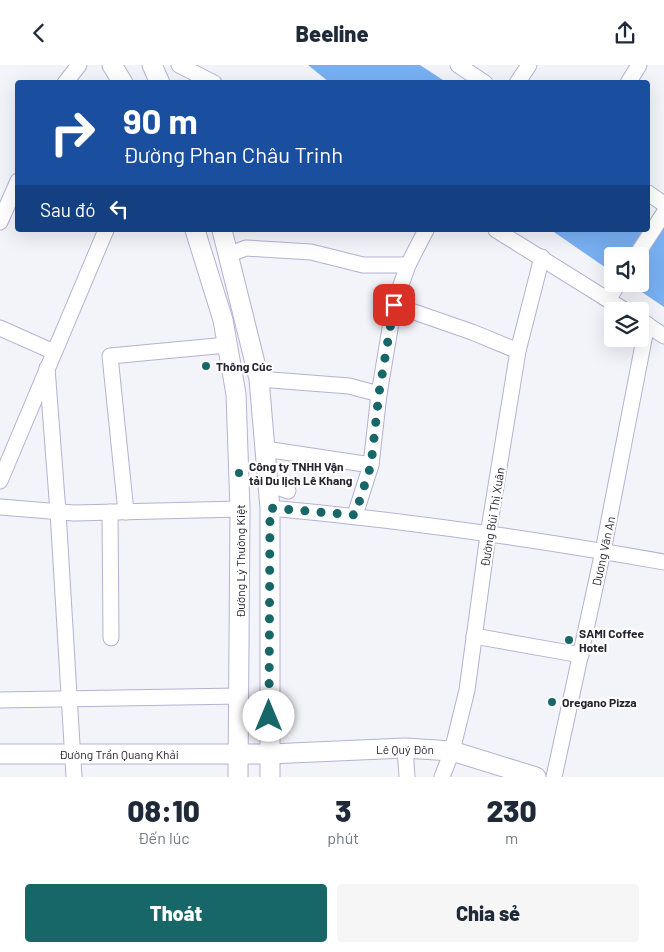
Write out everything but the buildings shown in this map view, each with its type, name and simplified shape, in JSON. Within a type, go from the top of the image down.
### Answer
[{"type":"main road","points":[[112,65],[120,80]]},
{"type":"main road","points":[[152,65],[159,80]]},
{"type":"main road","name":"Đường Lý Thường Kiệt","points":[[195,232],[223,320],[236,395],[240,509],[238,777]]},
{"type":"main road","points":[[223,232],[230,254],[259,379],[270,508],[270,777]]},
{"type":"main road","name":"Lê Quý Đôn","points":[[238,755],[405,748],[452,751],[536,777]]},
{"type":"main road","name":"Đường Trần Quang Khải","points":[[0,754],[238,755]]},
{"type":"street","points":[[67,80],[79,65]]},
{"type":"street","points":[[180,65],[209,80]]},
{"type":"street","points":[[520,80],[529,65]]},
{"type":"street","points":[[465,67],[481,80]]},
{"type":"street","points":[[0,222],[15,188]]},
{"type":"street","points":[[642,247],[663,212],[650,196]]},
{"type":"street","points":[[0,481],[105,232]]},
{"type":"street","points":[[355,515],[371,465],[379,393],[394,305],[408,265],[425,232]]},
{"type":"street","points":[[499,232],[542,257],[604,285]]},
{"type":"street","points":[[230,254],[246,248],[311,252],[363,265],[408,265]]},
{"type":"street","name":"Đường Bùi Thị Xuân","points":[[442,777],[452,751],[467,690],[488,535],[518,351],[542,257]]},
{"type":"street","points":[[394,305],[472,332],[518,351]]},
{"type":"street","points":[[649,325],[664,335]]},
{"type":"street","points":[[0,328],[54,352]]},
{"type":"street","points":[[126,512],[110,356],[227,345]]},
{"type":"street","name":"Dương Văn An","points":[[554,777],[604,551],[640,347]]},
{"type":"street","points":[[47,368],[74,777]]},
{"type":"street","points":[[259,379],[349,386],[379,393]]},
{"type":"street","points":[[265,449],[371,465]]},
{"type":"street","points":[[268,484],[288,491]]},
{"type":"street","points":[[0,507],[58,512],[240,509]]},
{"type":"street","points":[[270,508],[355,515],[604,551],[664,562]]},
{"type":"street","points":[[110,512],[111,637]]},
{"type":"street","points":[[474,636],[581,655]]},
{"type":"street","points":[[0,700],[239,697]]},
{"type":"street","points":[[405,748],[407,777]]},
{"type":"water","points":[[308,65],[420,65],[443,80],[327,80]]},
{"type":"water","points":[[650,219],[664,229],[664,307],[642,292],[649,292],[649,247],[604,247],[604,266],[554,232],[650,232]]},
{"type":"place","name":"Thông Cúc","points":[[206,366]]},
{"type":"place","name":"Công ty TNHH Vận tải Du lịch Lê Khang","points":[[239,473]]},
{"type":"place","name":"SAMI Coffee Hotel","points":[[569,640]]},
{"type":"place","name":"Oregano Pizza","points":[[552,702]]},
{"type":"route","points":[[269,716],[270,508],[355,515],[371,465],[379,393],[394,305]]}]
